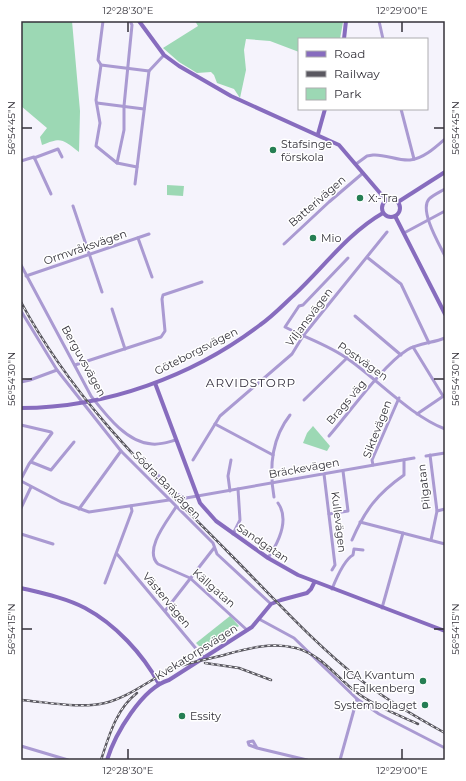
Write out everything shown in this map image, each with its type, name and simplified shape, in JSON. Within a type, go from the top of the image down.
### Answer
[{"type":"main road","points":[[139,21],[164,55],[178,66],[231,96],[318,134],[339,145],[386,200]]},
{"type":"main road","points":[[344,38],[346,21]]},
{"type":"main road","points":[[318,134],[325,110]]},
{"type":"main road","points":[[398,202],[445,172]]},
{"type":"main road","points":[[392,199],[398,202],[400,210],[395,216],[389,217],[383,213],[382,206],[386,200],[392,199]]},
{"type":"main road","name":"Göteborgsvägen","points":[[21,408],[76,404],[108,397],[155,383],[197,364],[231,345],[262,324],[299,290],[330,257],[367,224],[383,213]]},
{"type":"main road","points":[[395,216],[445,314]]},
{"type":"main road","name":"Sandgatan","points":[[155,383],[198,496],[207,513],[233,534],[268,558],[314,583],[445,631]]},
{"type":"main road","points":[[271,604],[307,593],[312,589],[314,583]]},
{"type":"main road","points":[[21,588],[64,599],[85,608],[101,618],[117,631],[142,657],[153,671],[159,684]]},
{"type":"main road","name":"Kvekatorpsvägen","points":[[107,760],[124,723],[159,684],[169,680],[247,630],[259,619],[271,604]]},
{"type":"street","points":[[103,21],[98,60],[100,65],[97,103],[100,123],[96,146],[117,163],[137,167]]},
{"type":"street","points":[[117,163],[124,130],[124,106],[132,25],[130,21]]},
{"type":"street","points":[[379,21],[384,38]]},
{"type":"street","points":[[134,184],[149,71],[164,55]]},
{"type":"street","points":[[100,65],[149,71]]},
{"type":"street","points":[[97,103],[144,109]]},
{"type":"street","points":[[401,110],[414,159]]},
{"type":"street","points":[[356,164],[367,156],[373,155],[406,160],[414,159],[435,147],[445,139]]},
{"type":"street","points":[[21,161],[28,157],[34,158],[58,149],[62,156]]},
{"type":"street","points":[[34,158],[51,194]]},
{"type":"street","name":"Batterivägen","points":[[284,244],[363,173]]},
{"type":"street","points":[[445,189],[427,201],[426,208],[428,220],[445,256]]},
{"type":"street","points":[[73,206],[102,292]]},
{"type":"street","points":[[404,233],[445,211]]},
{"type":"street","name":"Viljansvägen","points":[[193,460],[215,424],[229,407],[292,354],[303,336],[368,258],[387,232]]},
{"type":"street","name":"Ormvråksvägen","points":[[26,276],[149,234]]},
{"type":"street","points":[[138,238],[152,277]]},
{"type":"street","name":"Postvägen","points":[[348,258],[303,305],[299,306],[285,327],[347,358],[399,398],[417,414],[429,422],[445,429]]},
{"type":"street","points":[[368,258],[401,284],[429,343]]},
{"type":"street","name":"Berguvsvägen","points":[[21,265],[91,396],[116,424],[137,441],[153,445],[165,444],[176,440]]},
{"type":"street","points":[[75,365],[164,335],[163,295],[202,282]]},
{"type":"street","points":[[112,309],[125,349]]},
{"type":"street","name":"Södra Banvägen","points":[[21,311],[57,370],[121,450],[212,542],[217,554],[271,604]]},
{"type":"street","points":[[354,316],[401,355]]},
{"type":"street","name":"Brags väg","points":[[329,436],[376,380],[401,355],[413,347],[445,338]]},
{"type":"street","points":[[413,347],[444,395],[417,414]]},
{"type":"street","points":[[304,400],[347,358]]},
{"type":"street","points":[[21,382],[57,370]]},
{"type":"street","name":"Siktevägen","points":[[373,465],[372,460],[399,398]]},
{"type":"street","points":[[274,497],[272,484],[273,455],[281,427],[290,415]]},
{"type":"street","points":[[215,424],[273,455]]},
{"type":"street","points":[[21,425],[51,432],[52,434],[31,462],[21,480],[31,487],[79,509],[91,512],[169,500]]},
{"type":"street","points":[[31,462],[51,470],[74,442]]},
{"type":"street","points":[[79,509],[121,450]]},
{"type":"street","name":"Pilgatan","points":[[431,540],[437,511],[428,456],[445,452]]},
{"type":"street","name":"Bräckevägen","points":[[146,462],[181,497],[192,498],[414,458]]},
{"type":"street","points":[[230,491],[228,476],[231,460]]},
{"type":"street","points":[[352,540],[360,522],[380,493],[404,475],[404,460]]},
{"type":"street","points":[[329,514],[348,511],[343,471]]},
{"type":"street","name":"Kullevägen","points":[[324,474],[335,565],[332,570]]},
{"type":"street","points":[[21,508],[31,487]]},
{"type":"street","points":[[233,534],[240,520],[238,489]]},
{"type":"street","points":[[268,558],[276,546],[281,531],[283,515],[282,509],[278,503]]},
{"type":"street","points":[[105,583],[132,511],[131,506]]},
{"type":"street","name":"Källgatan","points":[[176,506],[155,542],[152,556],[158,564],[190,578],[247,630]]},
{"type":"street","points":[[437,511],[445,510]]},
{"type":"street","points":[[360,522],[445,544]]},
{"type":"street","points":[[382,608],[403,533]]},
{"type":"street","points":[[21,534],[53,544]]},
{"type":"street","points":[[165,611],[214,548]]},
{"type":"street","points":[[332,589],[339,571],[345,565],[348,558],[353,555],[354,549],[363,550]]},
{"type":"street","name":"Västervägen","points":[[117,554],[203,657]]},
{"type":"street","points":[[259,619],[294,638],[357,699],[380,714],[445,748]]},
{"type":"street","points":[[340,760],[357,699]]},
{"type":"street","points":[[21,746],[68,760]]},
{"type":"street","points":[[257,748],[307,760]]},
{"type":"green space","points":[[21,21],[72,21],[80,111],[79,152],[69,144],[58,140],[42,145],[40,137],[47,128],[21,106]]},
{"type":"green space","points":[[195,21],[343,22],[340,38],[298,38],[298,52],[270,41],[246,39],[244,50],[246,70],[240,98],[234,89],[217,83],[211,72],[197,73],[179,62],[163,48],[198,26]]},
{"type":"green space","points":[[167,185],[184,186],[183,196],[167,195]]},
{"type":"green space","points":[[313,426],[330,446],[327,451],[303,443],[307,433]]},
{"type":"green space","points":[[230,616],[239,626],[203,650],[196,643]]},
{"type":"railway","points":[[21,302],[42,338],[89,404],[142,464],[243,568],[326,651],[362,681],[402,708],[445,733]]},
{"type":"railway","points":[[21,700],[74,705],[96,705],[122,697],[162,674],[192,662],[246,649],[275,645],[305,651],[321,661],[363,697],[386,710],[418,724]]},
{"type":"railway","points":[[205,663],[239,668],[271,680]]},
{"type":"railway","points":[[101,760],[110,732],[118,715],[130,699],[137,693]]},
{"type":"place","name":"Stafsinge förskola","points":[[273,150]]},
{"type":"place","name":"X:-Tra","points":[[360,198]]},
{"type":"place","name":"Mio","points":[[313,238]]},
{"type":"place","name":"ICA Kvantum Falkenberg","points":[[423,681]]},
{"type":"place","name":"Systembolaget","points":[[425,705]]},
{"type":"place","name":"Essity","points":[[182,716]]},
{"type":"district","name":"ARVIDSTORP","points":[[251,382]]}]
